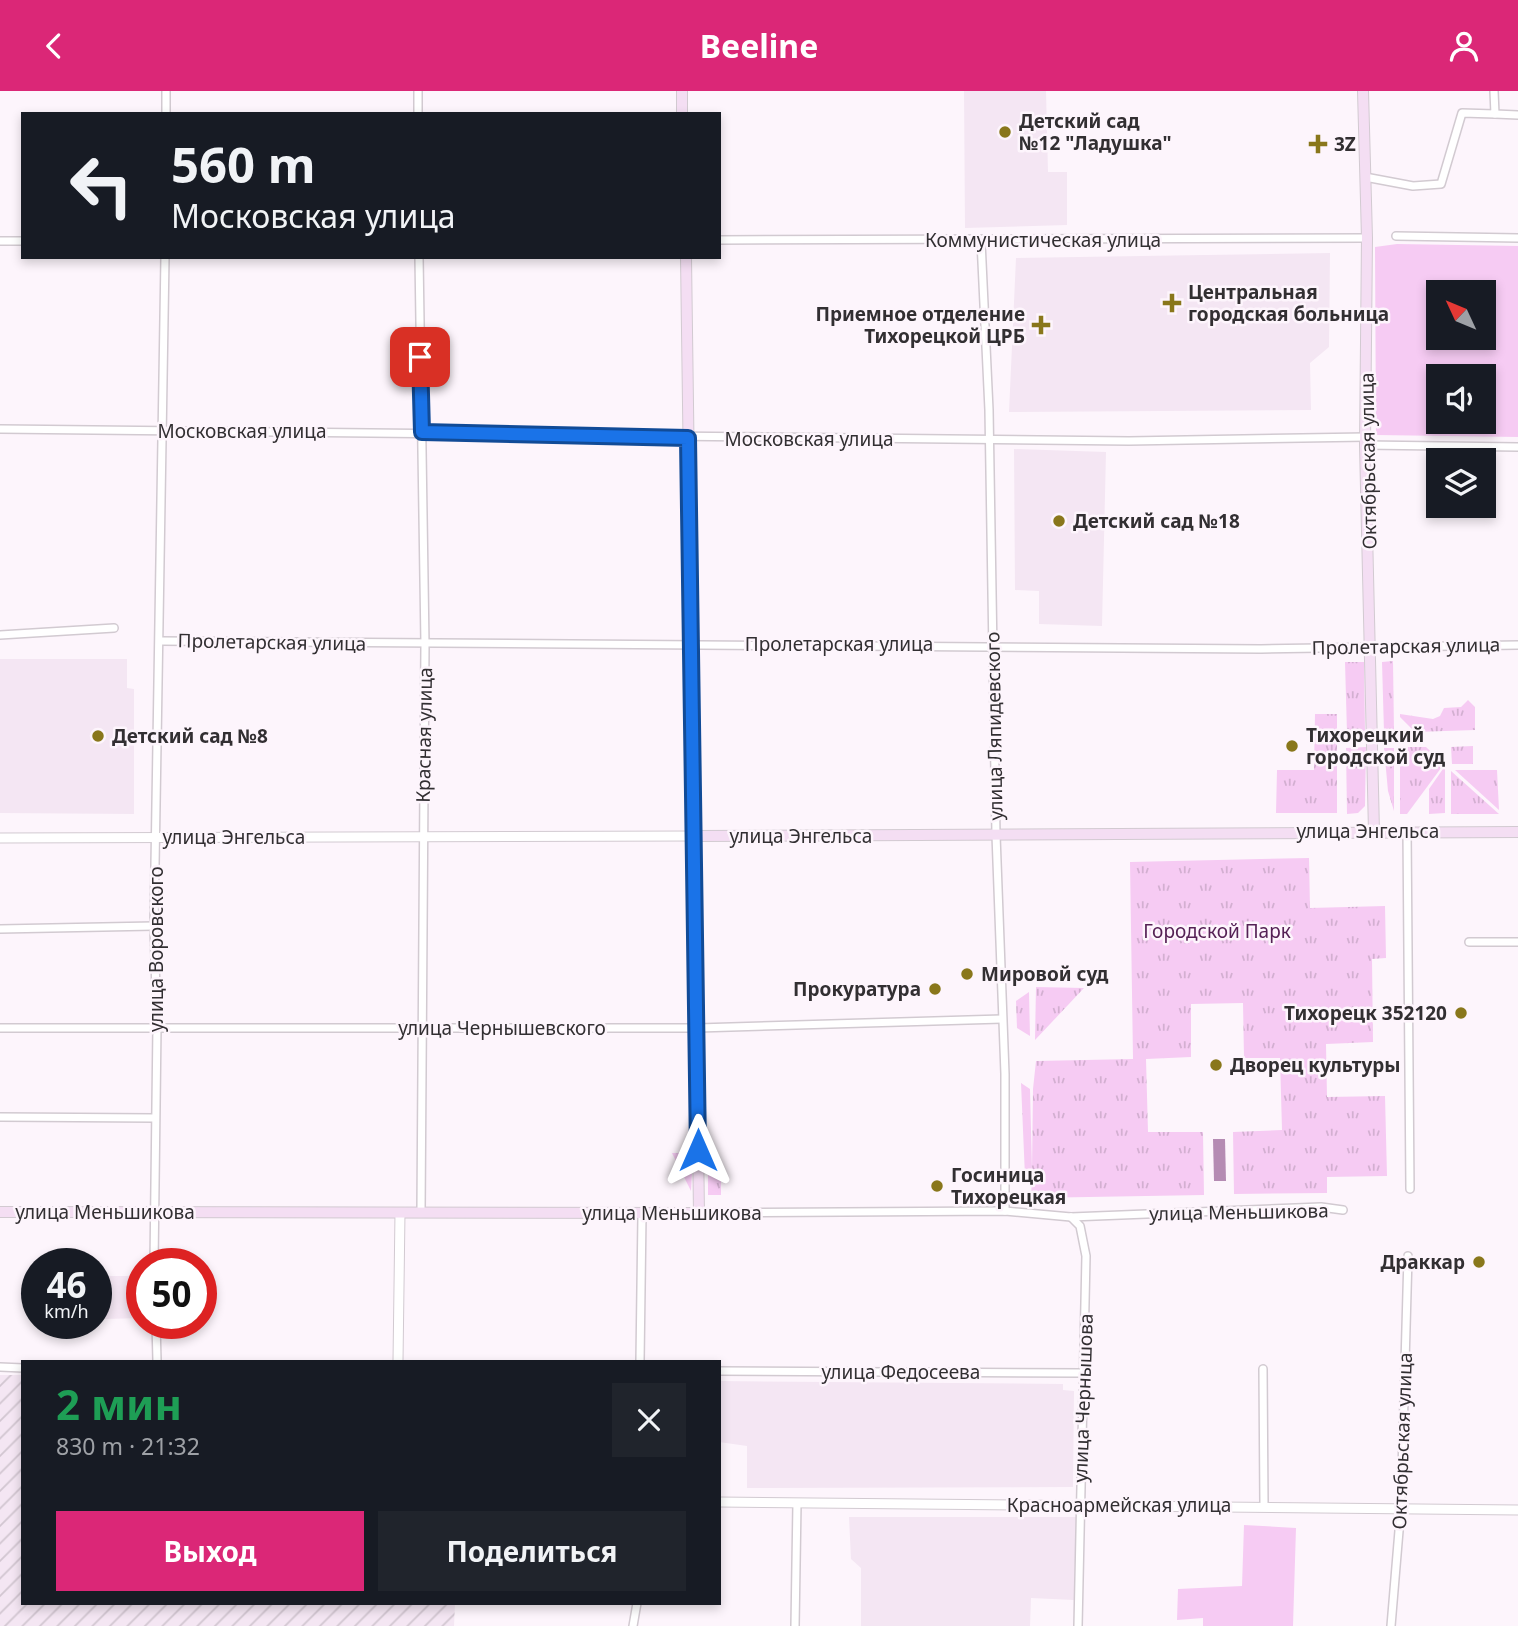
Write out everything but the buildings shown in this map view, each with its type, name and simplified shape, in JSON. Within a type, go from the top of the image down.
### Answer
[{"type":"main road","points":[[682,91],[682,112]]},
{"type":"main road","name":"Октябрьская улица","points":[[1363,91],[1367,238],[1366,441],[1374,832]]},
{"type":"main road","points":[[686,259],[699,1213]]},
{"type":"main road","name":"улица Энгельса","points":[[694,836],[1518,832]]},
{"type":"main road","name":"улица Меньшикова","points":[[0,1212],[699,1213]]},
{"type":"street","points":[[166,91],[166,112]]},
{"type":"street","points":[[418,91],[418,112]]},
{"type":"street","points":[[1494,91],[1495,114]]},
{"type":"street","points":[[1365,177],[1413,186],[1441,184],[1462,113],[1518,115]]},
{"type":"street","points":[[1396,236],[1518,238]]},
{"type":"street","name":"Коммунистическая улица","points":[[721,240],[1367,238]]},
{"type":"street","points":[[0,241],[21,241]]},
{"type":"street","name":"улица Ляпидевского","points":[[981,241],[1008,1195],[1005,1211]]},
{"type":"street","name":"улица Воровского","points":[[154,1248],[157,1026],[154,926],[164,259]]},
{"type":"street","name":"Красная улица","points":[[419,259],[425,644],[421,1212]]},
{"type":"street","name":"Московская улица","points":[[0,429],[422,432],[688,438],[1366,441],[1518,447]]},
{"type":"street","points":[[0,635],[114,628]]},
{"type":"street","name":"Пролетарская улица","points":[[160,641],[992,647],[1518,645]]},
{"type":"street","points":[[1407,831],[1410,1189]]},
{"type":"street","name":"улица Энгельса","points":[[0,838],[694,836]]},
{"type":"street","points":[[0,929],[154,926]]},
{"type":"street","points":[[1469,942],[1518,941]]},
{"type":"street","name":"улица Чернышевского","points":[[0,1028],[698,1028],[1002,1019]]},
{"type":"street","points":[[0,1117],[155,1118]]},
{"type":"street","name":"улица Меньшикова","points":[[699,1213],[1005,1211],[1071,1217],[1321,1207],[1343,1210]]},
{"type":"street","points":[[398,1360],[400,1213]]},
{"type":"street","points":[[640,1360],[642,1215]]},
{"type":"street","name":"улица Чернышова","points":[[1071,1217],[1080,1226],[1086,1256],[1078,1626]]},
{"type":"street","name":"Октябрьская улица","points":[[1391,1626],[1401,1507],[1408,1256]]},
{"type":"street","points":[[156,1339],[157,1360]]},
{"type":"street","points":[[0,1367],[21,1368]]},
{"type":"street","points":[[1263,1369],[1264,1505]]},
{"type":"street","name":"улица Федосеева","points":[[721,1371],[1082,1373]]},
{"type":"street","name":"Красноармейская улица","points":[[721,1502],[1264,1505],[1518,1510]]},
{"type":"street","points":[[795,1626],[797,1503]]},
{"type":"street","points":[[633,1626],[636,1605]]},
{"type":"shaded area","name":"Детский сад №12 \"Ладушка\"","points":[[964,91],[1046,91],[1048,172],[1067,172],[1067,225],[965,228]]},
{"type":"shaded area","name":"Центральная городская больница","points":[[1330,253],[1329,347],[1310,363],[1311,410],[1009,412],[1016,258]]},
{"type":"shaded area","name":"Детский сад №18","points":[[1014,449],[1106,452],[1102,626],[1039,624],[1039,591],[1015,590]]},
{"type":"shaded area","name":"Детский сад №8","points":[[0,659],[127,659],[127,688],[134,689],[134,814],[0,813]]},
{"type":"shaded area","points":[[1213,1139],[1225,1139],[1226,1181],[1214,1181]]},
{"type":"shaded area","points":[[112,1276],[126,1276],[126,1318],[112,1319]]},
{"type":"shaded area","points":[[0,1375],[21,1375],[21,1605],[455,1605],[454,1626],[0,1626]]},
{"type":"shaded area","points":[[721,1381],[1063,1384],[1063,1390],[1074,1391],[1073,1487],[747,1488],[747,1446],[721,1442]]},
{"type":"shaded area","points":[[849,1517],[1076,1517],[1074,1600],[1031,1598],[1030,1626],[861,1626],[861,1568],[851,1559]]},
{"type":"green space","points":[[1397,244],[1518,246],[1518,437],[1376,435],[1375,247]]},
{"type":"green space","points":[[1393,661],[1394,732],[1384,732],[1382,662]]},
{"type":"green space","points":[[1345,662],[1364,662],[1365,732],[1347,733]]},
{"type":"green space","points":[[1468,700],[1475,707],[1475,730],[1415,732],[1400,717],[1400,714],[1433,719],[1440,716],[1444,708],[1461,707]]},
{"type":"green space","points":[[1315,714],[1337,714],[1337,813],[1276,813],[1277,770],[1314,770]]},
{"type":"green space","points":[[1473,746],[1473,764],[1452,764],[1451,747]]},
{"type":"green space","points":[[1366,747],[1365,806],[1358,813],[1347,814],[1346,748]]},
{"type":"green space","points":[[1400,747],[1426,747],[1444,764],[1407,814],[1400,814]]},
{"type":"green space","points":[[1384,748],[1394,748],[1394,811],[1388,791]]},
{"type":"green space","points":[[1445,766],[1445,813],[1429,814],[1429,789]]},
{"type":"green space","points":[[1455,770],[1497,770],[1499,810]]},
{"type":"green space","points":[[1451,771],[1499,814],[1451,814]]},
{"type":"green space","name":"Городской Парк","points":[[1309,858],[1310,908],[1385,906],[1386,958],[1372,959],[1373,1042],[1326,1044],[1327,1097],[1385,1096],[1387,1176],[1327,1177],[1327,1193],[1234,1194],[1233,1132],[1282,1130],[1280,1058],[1244,1058],[1243,1003],[1191,1004],[1191,1057],[1146,1059],[1148,1132],[1203,1132],[1204,1195],[1031,1198],[1032,1177],[1025,1177],[1021,1083],[1030,1089],[1032,1171],[1036,1061],[1133,1059],[1130,862]]},
{"type":"green space","points":[[1036,987],[1084,988],[1035,1040]]},
{"type":"green space","points":[[1029,992],[1030,1036],[1017,1028],[1016,1001]]},
{"type":"green space","points":[[672,1153],[686,1153],[693,1157],[691,1191]]},
{"type":"green space","points":[[715,1157],[721,1163],[721,1195],[708,1195],[708,1168],[714,1168]]},
{"type":"green space","points":[[1244,1525],[1296,1528],[1293,1626],[1203,1626],[1203,1618],[1177,1620],[1178,1589],[1242,1586]]},
{"type":"place","name":"Детский сад №12 \"Ладушка\"","points":[[1005,132]]},
{"type":"place","name":"3Z","points":[[1318,144]]},
{"type":"place","name":"Центральная городская больница","points":[[1172,303]]},
{"type":"place","name":"Приемное отделение Тихорецкой ЦРБ","points":[[1041,325]]},
{"type":"place","name":"Детский сад №18","points":[[1059,521]]},
{"type":"place","name":"Детский сад №8","points":[[98,736]]},
{"type":"place","name":"Тихорецкий городской суд","points":[[1292,746]]},
{"type":"place","name":"Мировой суд","points":[[967,974]]},
{"type":"place","name":"Прокуратура","points":[[935,989]]},
{"type":"place","name":"Тихорецк 352120","points":[[1461,1013]]},
{"type":"place","name":"Дворец культуры","points":[[1216,1065]]},
{"type":"place","name":"Госиница Тихорецкая","points":[[937,1186]]},
{"type":"place","name":"Драккар","points":[[1479,1262]]},
{"type":"route","points":[[420,357],[422,432],[688,438],[698,1150]]}]
